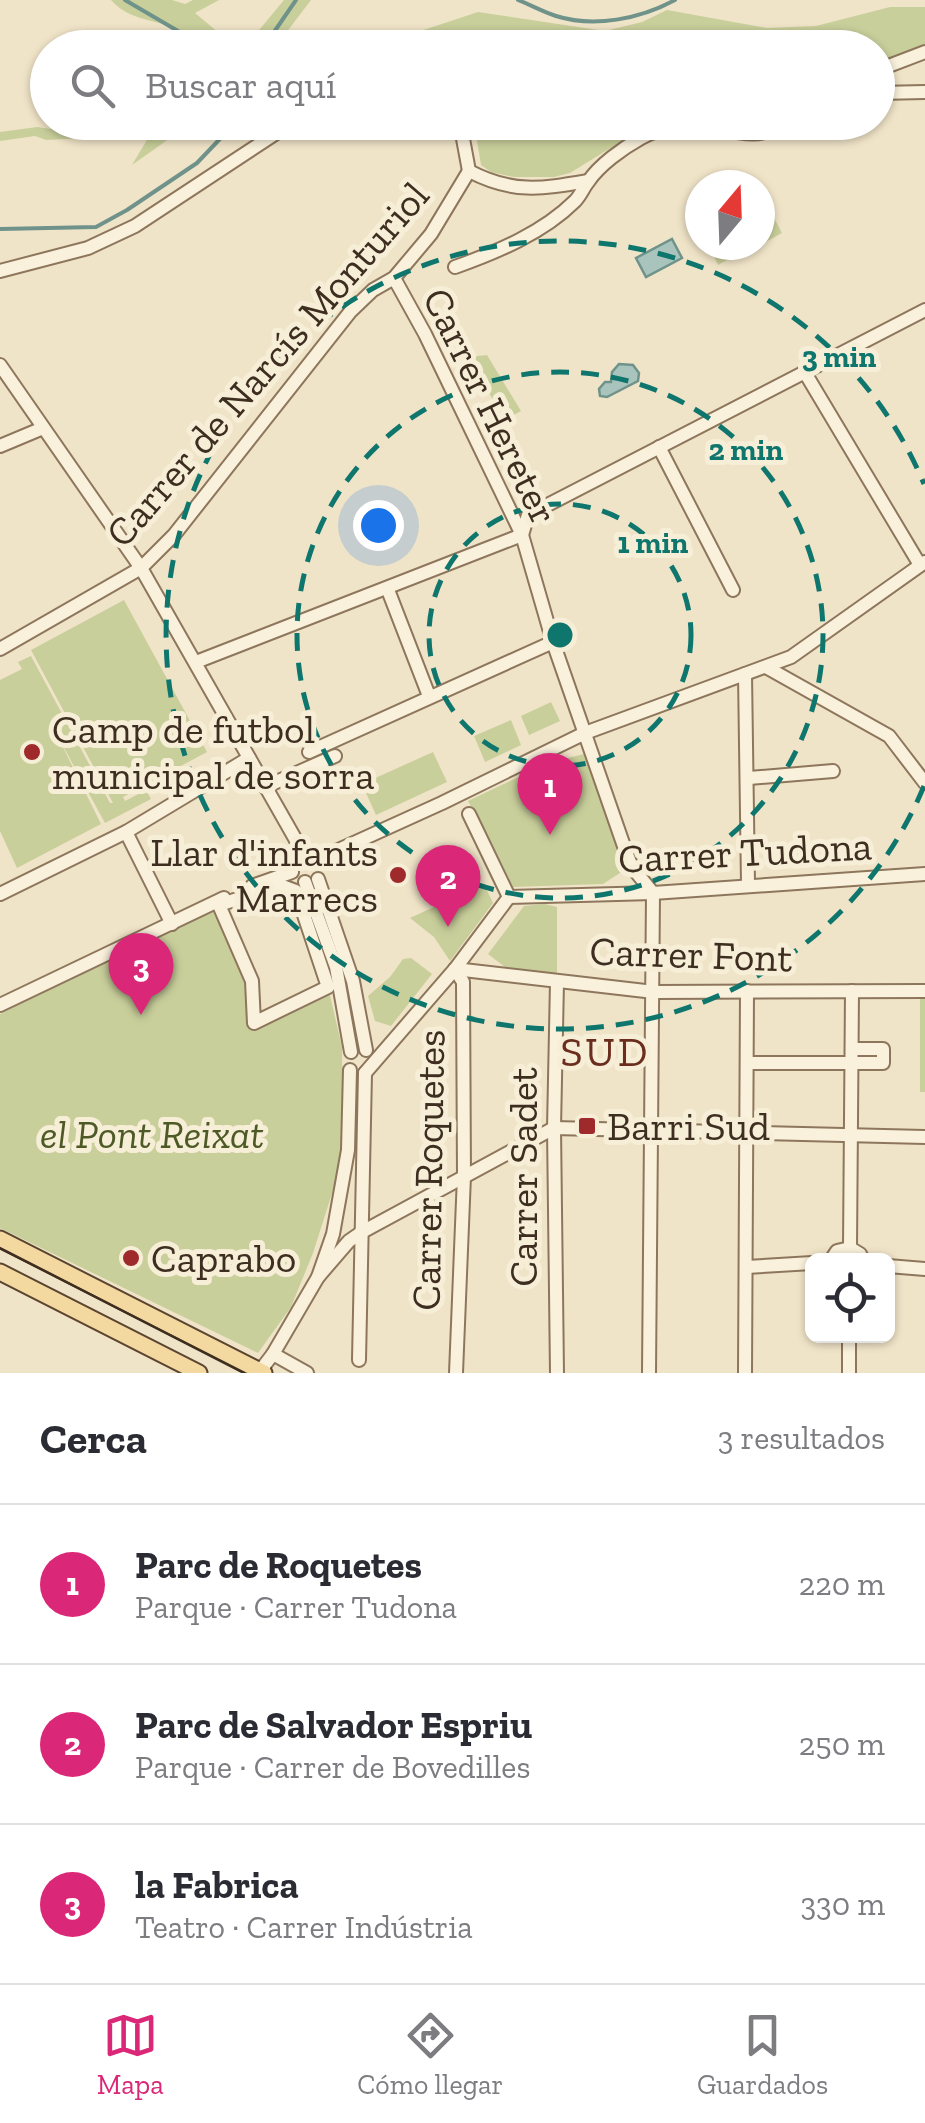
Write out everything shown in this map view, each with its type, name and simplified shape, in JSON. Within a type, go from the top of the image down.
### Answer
[{"type":"main road","points":[[0,1239],[262,1372]]},
{"type":"main road","points":[[0,1272],[199,1373]]},
{"type":"street","points":[[895,63],[925,52]]},
{"type":"street","points":[[895,93],[925,92]]},
{"type":"street","points":[[0,272],[88,248],[135,226],[266,140]]},
{"type":"street","points":[[464,140],[470,171],[492,183],[538,190],[588,181]]},
{"type":"street","points":[[455,267],[498,252],[552,219],[578,199],[604,164],[637,140]]},
{"type":"street","name":"Carrer de Narcís Monturiol","points":[[0,649],[141,568],[174,535],[350,312],[373,290],[394,278],[431,234],[470,171]]},
{"type":"street","name":"Carrer Hereter","points":[[394,278],[522,535],[553,642],[626,852],[653,893]]},
{"type":"street","points":[[196,662],[522,535],[528,516],[925,310]]},
{"type":"street","points":[[0,365],[141,568],[301,849]]},
{"type":"street","points":[[323,857],[442,804],[585,733],[791,657],[923,564],[804,371]]},
{"type":"street","points":[[0,446],[43,428]]},
{"type":"street","points":[[659,447],[733,590]]},
{"type":"street","points":[[388,590],[429,696]]},
{"type":"street","points":[[309,752],[553,642]]},
{"type":"street","points":[[766,667],[889,736],[925,783]]},
{"type":"street","points":[[745,674],[748,884]]},
{"type":"street","points":[[265,786],[336,756]]},
{"type":"street","points":[[0,894],[126,832],[249,758]]},
{"type":"street","points":[[749,778],[833,771]]},
{"type":"street","points":[[350,1070],[369,1068],[455,970],[508,897],[469,814]]},
{"type":"street","points":[[126,832],[172,924]]},
{"type":"street","points":[[292,872],[292,858],[301,849],[316,850],[323,857],[324,869],[311,881]]},
{"type":"street","points":[[0,1005],[292,872],[311,881],[358,1051],[369,1068],[359,1360]]},
{"type":"street","name":"Carrer Tudona","points":[[508,897],[653,893],[925,874]]},
{"type":"street","points":[[280,885],[296,892],[328,987],[254,1024],[252,981],[219,905],[280,885]]},
{"type":"street","points":[[649,1373],[653,893]]},
{"type":"street","name":"Carrer Font","points":[[455,970],[654,992],[921,991]]},
{"type":"street","name":"Carrer Roquetes","points":[[455,970],[462,982],[464,1176],[456,1373]]},
{"type":"street","name":"Carrer Sadet","points":[[556,1373],[557,982]]},
{"type":"street","points":[[745,1373],[747,991]]},
{"type":"street","points":[[850,1248],[852,991]]},
{"type":"street","points":[[262,1372],[318,1277],[333,1234],[348,1150],[347,1061],[358,1051]]},
{"type":"street","points":[[747,1062],[852,1056]]},
{"type":"street","points":[[318,1277],[362,1232],[554,1128],[925,1137]]},
{"type":"street","points":[[836,1253],[850,1248],[858,1253]]},
{"type":"street","points":[[746,1266],[805,1264]]},
{"type":"street","points":[[895,1267],[925,1269]]},
{"type":"street","points":[[849,1343],[849,1373]]},
{"type":"street","points":[[274,1354],[307,1373]]},
{"type":"green space","points":[[111,0],[172,0],[185,4],[193,0],[219,0],[195,13],[215,30],[180,30],[120,8]]},
{"type":"green space","points":[[284,0],[311,0],[288,30],[259,30]]},
{"type":"green space","points":[[890,7],[925,7],[925,46],[895,57],[895,30],[609,30],[642,22],[667,10],[767,28],[816,26]]},
{"type":"green space","points":[[478,12],[598,30],[424,30]]},
{"type":"green space","points":[[30,128],[30,137],[0,141],[0,132]]},
{"type":"green space","points":[[147,140],[167,140],[166,141],[132,165]]},
{"type":"green space","points":[[477,140],[623,140],[570,173],[554,177],[514,177],[491,172],[481,165]]},
{"type":"green space","points":[[487,355],[521,411],[505,420],[468,357]]},
{"type":"green space","points":[[124,600],[207,752],[123,797],[125,801],[146,790],[151,799],[105,823],[57,735],[101,824],[17,868],[0,831],[0,680],[22,669],[18,662],[31,656],[113,803],[31,650]]},
{"type":"green space","points":[[551,702],[560,721],[529,735],[521,716]]},
{"type":"green space","points":[[511,720],[521,745],[485,762],[474,736]]},
{"type":"green space","points":[[433,752],[447,782],[376,815],[362,784]]},
{"type":"green space","points":[[584,754],[626,869],[603,884],[513,887],[468,801],[548,763]]},
{"type":"green space","points":[[484,884],[493,903],[450,961],[434,937],[410,918]]},
{"type":"green space","name":"el Pont Reixat","points":[[219,905],[252,981],[254,1023],[328,987],[342,1047],[343,1159],[291,1307],[258,1353],[0,1228],[0,1014]]},
{"type":"green space","points":[[524,906],[557,907],[557,976],[505,967],[488,954]]},
{"type":"green space","points":[[411,958],[432,974],[391,1026],[375,1021],[368,996],[403,959]]},
{"type":"green space","points":[[920,998],[925,998],[925,1092],[920,1092]]},
{"type":"water","points":[[672,239],[682,258],[646,277],[636,258]]},
{"type":"water","points":[[619,364],[633,365],[639,373],[638,381],[607,397],[600,396],[599,389],[605,382],[611,382],[612,372]]},
{"type":"waterway","points":[[125,0],[176,30]]},
{"type":"waterway","points":[[275,30],[296,0]]},
{"type":"waterway","points":[[518,0],[556,16],[586,21],[632,17],[675,0]]},
{"type":"waterway","points":[[0,229],[96,227],[197,163],[219,140]]},
{"type":"tram line","points":[[0,1248],[244,1373]]},
{"type":"place","name":"Camp de futbol municipal de sorra","points":[[32,752]]},
{"type":"place","name":"Parc de Roquetes","points":[[550,835]]},
{"type":"place","name":"Llar d'infants Marrecs","points":[[398,875]]},
{"type":"place","name":"Parc de Salvador Espriu","points":[[448,927]]},
{"type":"place","name":"la Fabrica","points":[[141,1015]]},
{"type":"place","name":"Barri Sud","points":[[587,1126]]},
{"type":"place","name":"Caprabo","points":[[131,1258]]},
{"type":"district","name":"SUD","points":[[605,1051]]}]
